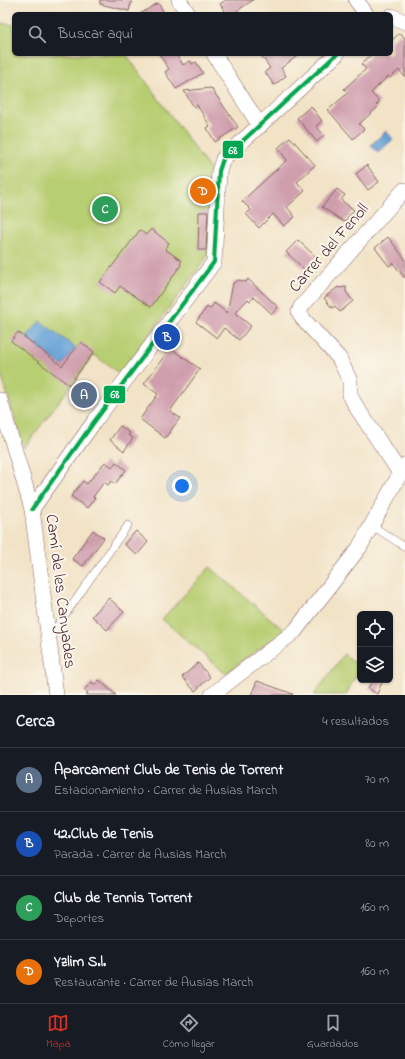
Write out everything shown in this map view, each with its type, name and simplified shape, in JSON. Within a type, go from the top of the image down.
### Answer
[{"type":"street","points":[[179,0],[187,12]]},
{"type":"street","points":[[356,0],[365,12]]},
{"type":"street","points":[[393,17],[405,22]]},
{"type":"street","points":[[215,56],[260,126]]},
{"type":"street","points":[[32,509],[94,422],[214,262],[219,171],[224,159],[335,56]]},
{"type":"street","name":"Carrer del Fenoll","points":[[402,469],[356,408],[350,395],[350,381],[339,358],[302,318],[299,312],[301,306],[404,190]]},
{"type":"street","name":"Camí de les Canyades","points":[[0,400],[32,509],[56,695]]},
{"type":"street","points":[[212,695],[295,631],[359,548],[402,469]]},
{"type":"lane","points":[[48,635],[58,625],[128,525]]},
{"type":"lane","points":[[372,525],[405,547]]},
{"type":"green space","points":[[0,23],[12,25],[12,56],[127,56],[211,171],[209,248],[207,257],[120,374],[94,355],[24,448],[0,371]]},
{"type":"green space","points":[[210,567],[285,631],[243,660],[226,674],[162,619]]},
{"type":"green space","points":[[344,654],[357,665],[357,673],[346,695],[314,695]]},
{"type":"water","points":[[386,131],[393,139],[378,153],[371,145]]},
{"type":"water","points":[[40,321],[76,348],[62,366],[26,338]]},
{"type":"building","points":[[100,0],[132,0],[129,11],[100,4]]},
{"type":"building","points":[[226,0],[253,0],[235,12],[226,12],[220,4]]},
{"type":"building","points":[[158,3],[164,12],[143,12]]},
{"type":"building","points":[[400,33],[405,38],[405,77],[399,70],[390,78],[388,76],[371,93],[380,102],[376,105],[378,107],[359,124],[364,129],[353,139],[328,110],[348,93],[344,89],[366,69],[361,64],[370,56],[393,56],[393,39]]},
{"type":"building","points":[[160,56],[177,56],[183,65],[190,61],[192,64],[196,62],[203,73],[176,89],[165,72],[169,69]]},
{"type":"building","points":[[261,56],[297,56],[281,68],[286,76],[274,85],[265,72],[270,68]]},
{"type":"building","points":[[211,88],[238,127],[215,142],[207,128],[210,126],[197,105],[194,107],[184,91]]},
{"type":"building","points":[[311,106],[322,121],[316,126],[324,135],[317,142],[297,118]]},
{"type":"building","points":[[290,137],[315,165],[297,182],[305,191],[287,207],[295,217],[284,226],[273,214],[259,228],[246,214],[251,210],[242,201],[287,160],[278,148]]},
{"type":"building","points":[[367,165],[379,182],[368,190],[356,174]]},
{"type":"building","points":[[337,189],[345,195],[341,200],[354,210],[344,222],[322,207]]},
{"type":"building","points":[[199,212],[208,212],[206,250],[198,250]]},
{"type":"building","points":[[151,229],[169,243],[165,249],[182,261],[180,263],[181,265],[151,307],[120,286],[115,293],[100,282],[140,230],[146,235]]},
{"type":"building","points":[[388,237],[405,259],[405,278],[393,263],[389,266],[375,248]]},
{"type":"building","points":[[298,240],[316,257],[304,269],[286,252]]},
{"type":"building","points":[[248,279],[278,307],[272,314],[254,297],[250,301],[248,299],[235,313],[251,326],[239,340],[224,328],[217,338],[196,322],[207,307],[210,309],[214,303],[227,313],[233,283],[239,280],[246,282]]},
{"type":"building","points":[[338,287],[346,287],[346,292],[353,301],[340,312],[335,306],[332,308],[324,298]]},
{"type":"building","points":[[18,332],[62,366],[81,342],[94,352],[69,385],[11,341]]},
{"type":"building","points":[[170,348],[200,369],[170,411],[180,418],[165,438],[140,419],[158,394],[144,384]]},
{"type":"building","points":[[120,426],[130,433],[128,435],[133,438],[124,451],[110,440]]},
{"type":"building","points":[[105,462],[112,467],[116,462],[126,470],[115,484],[111,481],[108,485],[104,482],[93,497],[95,498],[87,508],[71,496],[83,481],[87,484]]},
{"type":"building","points":[[93,530],[104,538],[83,566],[72,559]]},
{"type":"building","points":[[136,531],[148,542],[137,555],[124,544]]},
{"type":"building","points":[[109,598],[124,612],[107,630],[92,616]]},
{"type":"building","points":[[198,663],[210,677],[195,691],[182,677]]},
{"type":"building","points":[[99,680],[116,695],[86,695],[88,693],[84,690],[92,682],[95,685]]},
{"type":"building","points":[[257,681],[293,694],[251,695]]},
{"type":"building","points":[[371,683],[382,683],[377,694],[368,688]]},
{"type":"transit line","name":"68","points":[[32,509],[94,422],[214,262],[219,171],[223,159],[335,56]]},
{"type":"place","name":"Yzlim S.l.","points":[[203,191]]},
{"type":"place","name":"Club de Tennis Torrent","points":[[105,209]]},
{"type":"place","name":"42.Club de Tenis","points":[[167,337]]},
{"type":"place","name":"Aparcament Club de Tenis de Torrent","points":[[84,395]]}]
